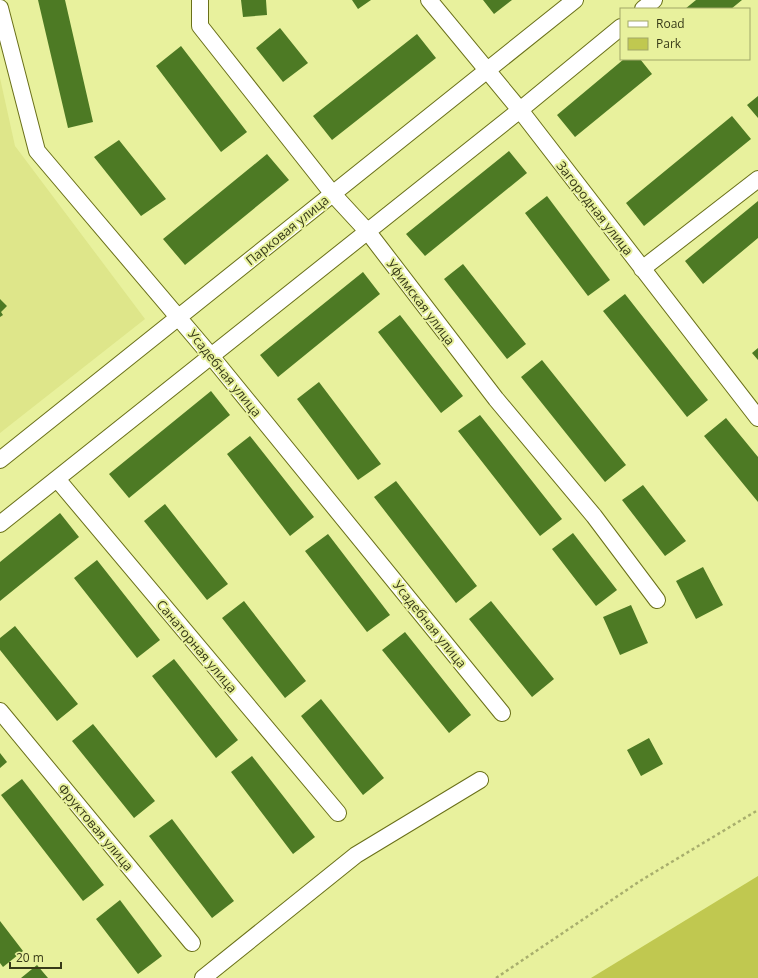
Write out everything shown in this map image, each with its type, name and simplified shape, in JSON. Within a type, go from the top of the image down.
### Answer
[{"type":"street","name":"Уфимская улица","points":[[200,0],[200,26],[332,193],[368,232],[496,399],[594,516],[657,600]]},
{"type":"street","name":"Загородная улица","points":[[429,0],[520,110],[758,418]]},
{"type":"street","name":"Парковая улица","points":[[0,460],[575,0]]},
{"type":"street","points":[[644,8],[654,0]]},
{"type":"street","name":"Усадебная улица","points":[[0,8],[37,151],[179,317],[502,713]]},
{"type":"street","points":[[0,524],[368,232],[620,28]]},
{"type":"street","points":[[642,269],[758,179]]},
{"type":"street","name":"Санаторная улица","points":[[56,479],[338,813]]},
{"type":"street","name":"Фруктовая улица","points":[[0,711],[192,943]]},
{"type":"street","points":[[203,978],[356,855],[480,780]]},
{"type":"path","points":[[496,978],[640,881],[758,810]]},
{"type":"shaded area","points":[[0,78],[15,146],[145,319],[0,433]]},
{"type":"green space","points":[[758,876],[758,978],[591,978]]},
{"type":"building","points":[[38,0],[65,0],[93,122],[68,128]]},
{"type":"building","points":[[241,0],[266,0],[267,15],[243,17]]},
{"type":"building","points":[[352,0],[371,0],[358,9]]},
{"type":"building","points":[[483,0],[512,0],[494,14]]},
{"type":"building","points":[[696,0],[742,0],[732,8],[686,8]]},
{"type":"building","points":[[280,28],[308,63],[283,82],[256,48]]},
{"type":"building","points":[[417,34],[436,58],[332,140],[313,116]]},
{"type":"building","points":[[181,46],[247,132],[221,152],[156,66]]},
{"type":"building","points":[[623,60],[641,60],[652,74],[575,137],[557,115]]},
{"type":"building","points":[[758,96],[758,118],[747,105]]},
{"type":"building","points":[[732,116],[751,139],[644,226],[626,203]]},
{"type":"building","points":[[119,140],[166,199],[141,216],[94,157]]},
{"type":"building","points":[[509,151],[527,173],[425,256],[406,234]]},
{"type":"building","points":[[267,154],[289,180],[185,265],[163,239]]},
{"type":"building","points":[[547,196],[610,280],[588,296],[525,213]]},
{"type":"building","points":[[758,201],[758,238],[703,284],[685,261]]},
{"type":"building","points":[[463,264],[526,344],[507,359],[444,279]]},
{"type":"building","points":[[363,272],[380,294],[278,377],[260,355]]},
{"type":"building","points":[[625,294],[708,400],[687,417],[603,311]]},
{"type":"building","points":[[0,299],[7,306],[1,312],[3,315],[0,317]]},
{"type":"building","points":[[400,315],[463,396],[441,413],[378,332]]},
{"type":"building","points":[[758,348],[758,360],[752,353]]},
{"type":"building","points":[[542,360],[626,465],[605,482],[521,377]]},
{"type":"building","points":[[319,382],[381,464],[358,480],[297,399]]},
{"type":"building","points":[[211,391],[230,415],[129,498],[109,474]]},
{"type":"building","points":[[480,415],[562,519],[540,536],[458,431]]},
{"type":"building","points":[[726,418],[758,457],[758,502],[704,436]]},
{"type":"building","points":[[250,436],[314,517],[290,536],[227,454]]},
{"type":"building","points":[[396,481],[477,586],[456,603],[374,497]]},
{"type":"building","points":[[643,485],[686,541],[665,556],[622,500]]},
{"type":"building","points":[[165,504],[228,584],[207,600],[144,521]]},
{"type":"building","points":[[60,513],[79,537],[0,601],[0,562]]},
{"type":"building","points":[[573,533],[617,590],[596,606],[552,549]]},
{"type":"building","points":[[328,534],[390,615],[367,632],[305,551]]},
{"type":"building","points":[[97,560],[160,640],[137,658],[74,578]]},
{"type":"building","points":[[703,567],[723,605],[696,619],[676,581]]},
{"type":"building","points":[[244,601],[306,681],[285,698],[222,618]]},
{"type":"building","points":[[491,601],[554,679],[532,697],[469,619]]},
{"type":"building","points":[[631,605],[648,643],[620,655],[603,617]]},
{"type":"building","points":[[15,626],[78,704],[57,721],[0,650],[0,638]]},
{"type":"building","points":[[405,632],[471,715],[449,733],[382,650]]},
{"type":"building","points":[[174,659],[238,740],[216,758],[152,676]]},
{"type":"building","points":[[321,699],[384,778],[363,795],[301,716]]},
{"type":"building","points":[[93,724],[155,801],[134,818],[72,741]]},
{"type":"building","points":[[649,738],[663,764],[641,776],[627,750]]},
{"type":"building","points":[[0,753],[7,762],[0,768]]},
{"type":"building","points":[[252,756],[315,837],[293,854],[231,772]]},
{"type":"building","points":[[22,779],[104,885],[83,901],[1,795]]},
{"type":"building","points":[[172,819],[234,901],[212,918],[149,836]]},
{"type":"building","points":[[120,900],[162,956],[138,974],[96,919]]},
{"type":"building","points":[[0,921],[23,951],[3,967],[0,963]]},
{"type":"building","points":[[37,965],[48,978],[21,978]]}]
